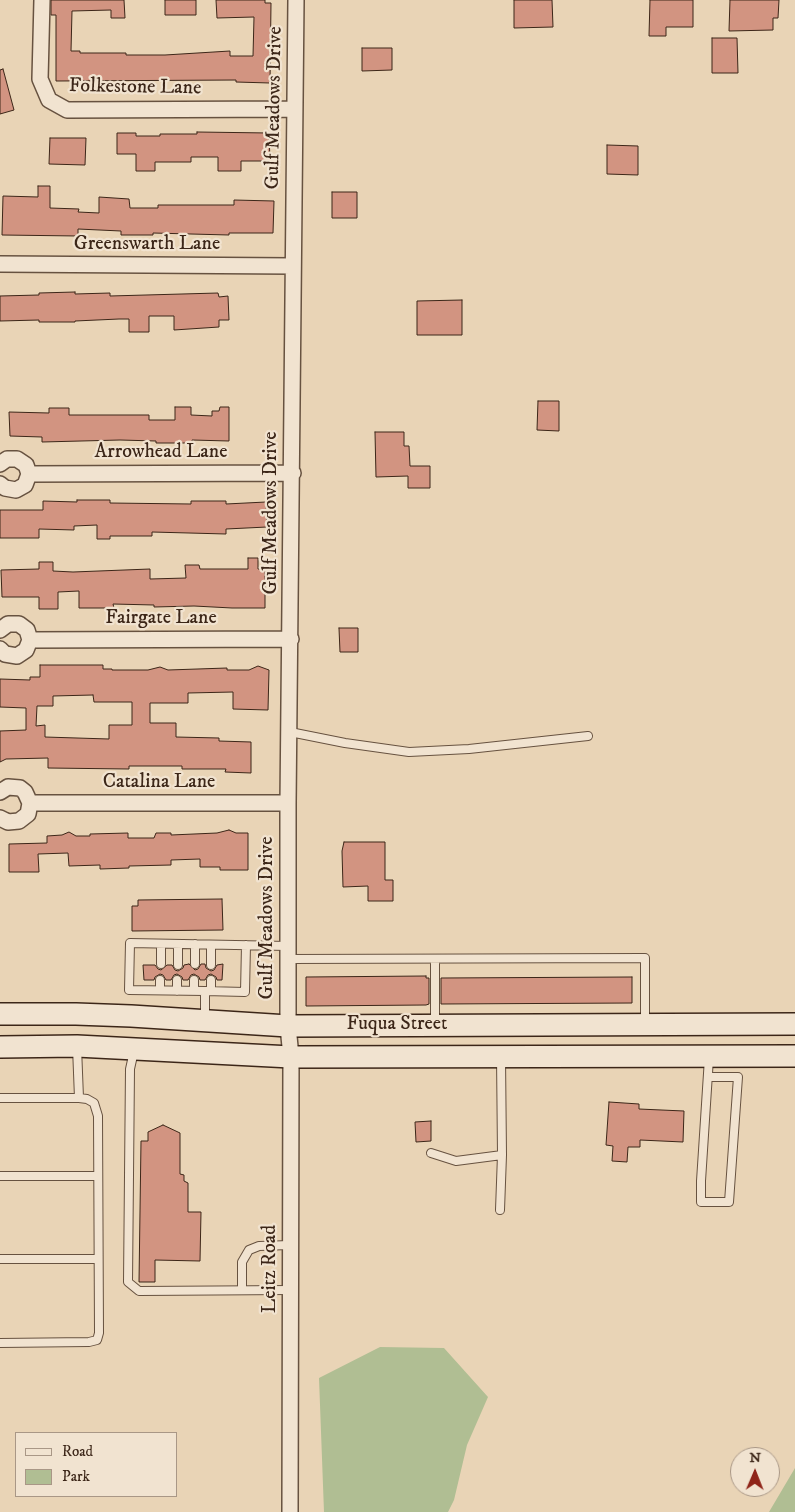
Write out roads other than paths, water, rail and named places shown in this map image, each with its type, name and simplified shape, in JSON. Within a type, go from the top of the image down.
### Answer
[{"type":"main road","name":"Fuqua Street","points":[[0,1014],[76,1014],[288,1026],[795,1024]]},
{"type":"main road","points":[[76,1014],[77,1046]]},
{"type":"main road","points":[[704,1024],[709,1066]]},
{"type":"main road","points":[[501,1025],[501,1057]]},
{"type":"main road","name":"Fuqua Street","points":[[0,1047],[77,1046],[291,1057],[501,1057],[709,1066],[795,1056]]},
{"type":"street","name":"Folkestone Lane","points":[[42,0],[40,79],[49,100],[67,110],[294,109]]},
{"type":"street","name":"Gulf Meadows Drive","points":[[288,1026],[288,803],[296,0]]},
{"type":"street","name":"Greenswarth Lane","points":[[0,264],[293,266]]},
{"type":"street","points":[[0,464],[7,459],[18,459],[26,465],[29,474],[25,485],[16,490],[5,488],[0,484]]},
{"type":"street","name":"Arrowhead Lane","points":[[29,474],[292,472]]},
{"type":"street","points":[[0,630],[8,624],[18,624],[27,630],[30,640],[26,650],[17,656],[5,654],[0,649]]},
{"type":"street","name":"Fairgate Lane","points":[[30,640],[291,639]]},
{"type":"street","points":[[0,792],[8,787],[20,788],[26,792],[30,803],[28,814],[19,821],[8,822],[0,818]]},
{"type":"street","name":"Catalina Lane","points":[[30,803],[288,803]]},
{"type":"street","name":"Leitz Road","points":[[288,1026],[291,1057],[290,1512]]},
{"type":"lane","points":[[290,732],[409,752],[469,749],[588,736]]},
{"type":"lane","points":[[246,945],[245,992],[129,990],[130,943],[246,945],[288,953],[435,959],[645,958],[645,1024]]},
{"type":"lane","points":[[161,944],[161,964]]},
{"type":"lane","points":[[178,944],[178,965]]},
{"type":"lane","points":[[195,944],[195,964]]},
{"type":"lane","points":[[211,945],[211,964]]},
{"type":"lane","points":[[435,959],[435,1025]]},
{"type":"lane","points":[[160,980],[160,990]]},
{"type":"lane","points":[[177,980],[177,991]]},
{"type":"lane","points":[[194,980],[194,991]]},
{"type":"lane","points":[[204,1020],[211,980]]},
{"type":"lane","points":[[77,1046],[79,1098]]},
{"type":"lane","points":[[134,1049],[130,1069],[128,1282],[139,1290],[291,1290]]},
{"type":"lane","points":[[500,1210],[502,1155],[501,1057]]},
{"type":"lane","points":[[709,1066],[738,1077],[732,1182],[729,1202],[701,1202],[709,1066]]},
{"type":"lane","points":[[0,1098],[79,1098],[87,1099],[94,1103],[98,1116],[99,1333],[97,1340],[89,1342],[0,1343]]},
{"type":"lane","points":[[431,1153],[456,1162],[502,1155]]},
{"type":"lane","points":[[0,1176],[98,1176]]},
{"type":"lane","points":[[242,1290],[242,1262],[249,1250],[259,1246],[290,1244]]},
{"type":"lane","points":[[0,1259],[98,1258]]}]
